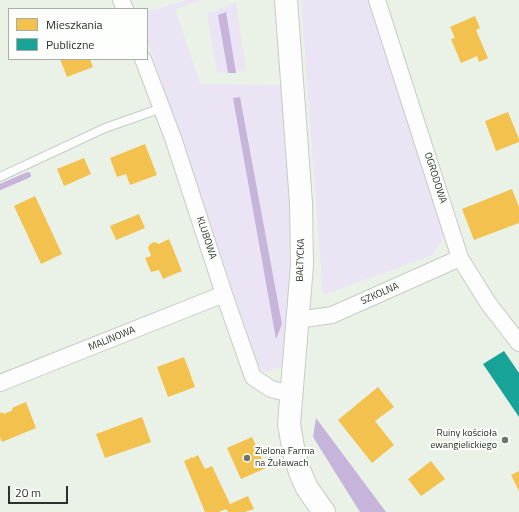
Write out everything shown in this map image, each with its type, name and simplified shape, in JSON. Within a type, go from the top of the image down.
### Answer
[{"type":"main road","name":"BAŁTYCKA","points":[[286,0],[301,203],[302,264],[289,424],[294,454],[300,472],[307,488],[324,512]]},
{"type":"street","name":"OGRODOWA","points":[[377,0],[460,258],[488,303],[519,343]]},
{"type":"street","name":"KLUBOWA","points":[[144,60],[173,138],[253,377],[271,389],[291,394]]},
{"type":"street","name":"SZKOLNA","points":[[297,320],[332,315],[460,258]]},
{"type":"street","name":"MALINOWA","points":[[0,384],[224,294]]},
{"type":"lane","points":[[0,177],[106,128],[162,108]]},
{"type":"shaded area","points":[[186,0],[203,0],[175,9],[200,84],[281,85],[290,189],[289,287],[285,357],[282,367],[267,372],[263,371],[258,365],[148,41],[148,12]]},
{"type":"shaded area","points":[[301,0],[369,0],[446,233],[433,255],[323,295]]},
{"type":"shaded area","points":[[236,2],[246,71],[217,73],[207,14]]},
{"type":"shaded area","points":[[226,12],[236,73],[228,73],[218,15]]},
{"type":"shaded area","points":[[240,97],[282,324],[276,339],[233,98]]},
{"type":"shaded area","points":[[316,418],[386,512],[360,512],[313,437]]},
{"type":"building: Mieszkania","points":[[475,16],[480,28],[476,30],[488,58],[479,62],[477,56],[461,63],[451,39],[455,38],[450,27]]},
{"type":"building: Mieszkania","points":[[60,60],[90,60],[93,67],[67,77]]},
{"type":"building: Mieszkania","points":[[508,112],[519,142],[496,151],[485,121]]},
{"type":"building: Mieszkania","points":[[145,144],[157,175],[130,185],[126,174],[117,177],[110,158]]},
{"type":"building: Mieszkania","points":[[84,158],[91,174],[64,186],[57,169]]},
{"type":"building: Mieszkania","points":[[512,189],[519,207],[519,223],[474,240],[462,209]]},
{"type":"building: Mieszkania","points":[[35,196],[62,254],[41,264],[14,206]]},
{"type":"building: Mieszkania","points":[[139,214],[145,228],[116,240],[110,226]]},
{"type":"building: Mieszkania","points":[[169,239],[182,271],[163,279],[159,270],[151,272],[145,258],[151,256],[148,248],[150,244],[155,242],[159,244]]},
{"type":"building: Mieszkania","points":[[184,357],[195,387],[168,397],[157,367]]},
{"type":"building: Mieszkania","points":[[378,387],[394,407],[375,421],[394,445],[372,463],[338,420]]},
{"type":"building: Mieszkania","points":[[26,402],[36,428],[2,442],[0,437],[0,413],[2,412],[4,414],[13,410],[12,408]]},
{"type":"building: Mieszkania","points":[[142,417],[151,442],[105,458],[96,434]]},
{"type":"building: Mieszkania","name":"Zielona Farma na Żuławach","points":[[252,437],[266,468],[241,479],[227,448]]},
{"type":"building: Mieszkania","points":[[198,455],[205,469],[212,466],[230,504],[248,496],[254,509],[245,512],[228,512],[226,509],[219,512],[205,512],[184,461]]},
{"type":"building: Mieszkania","points":[[431,461],[445,479],[421,496],[408,479]]},
{"type":"building: Mieszkania","points":[[519,471],[519,491],[511,475]]},
{"type":"building: Publiczne","points":[[504,351],[519,373],[519,417],[483,364]]},
{"type":"waterway","points":[[0,187],[28,175]]},
{"type":"place","name":"Ruiny kościoła ewangielickiego","points":[[505,440]]},
{"type":"place","name":"Zielona Farma na Żuławach","points":[[247,458]]}]
